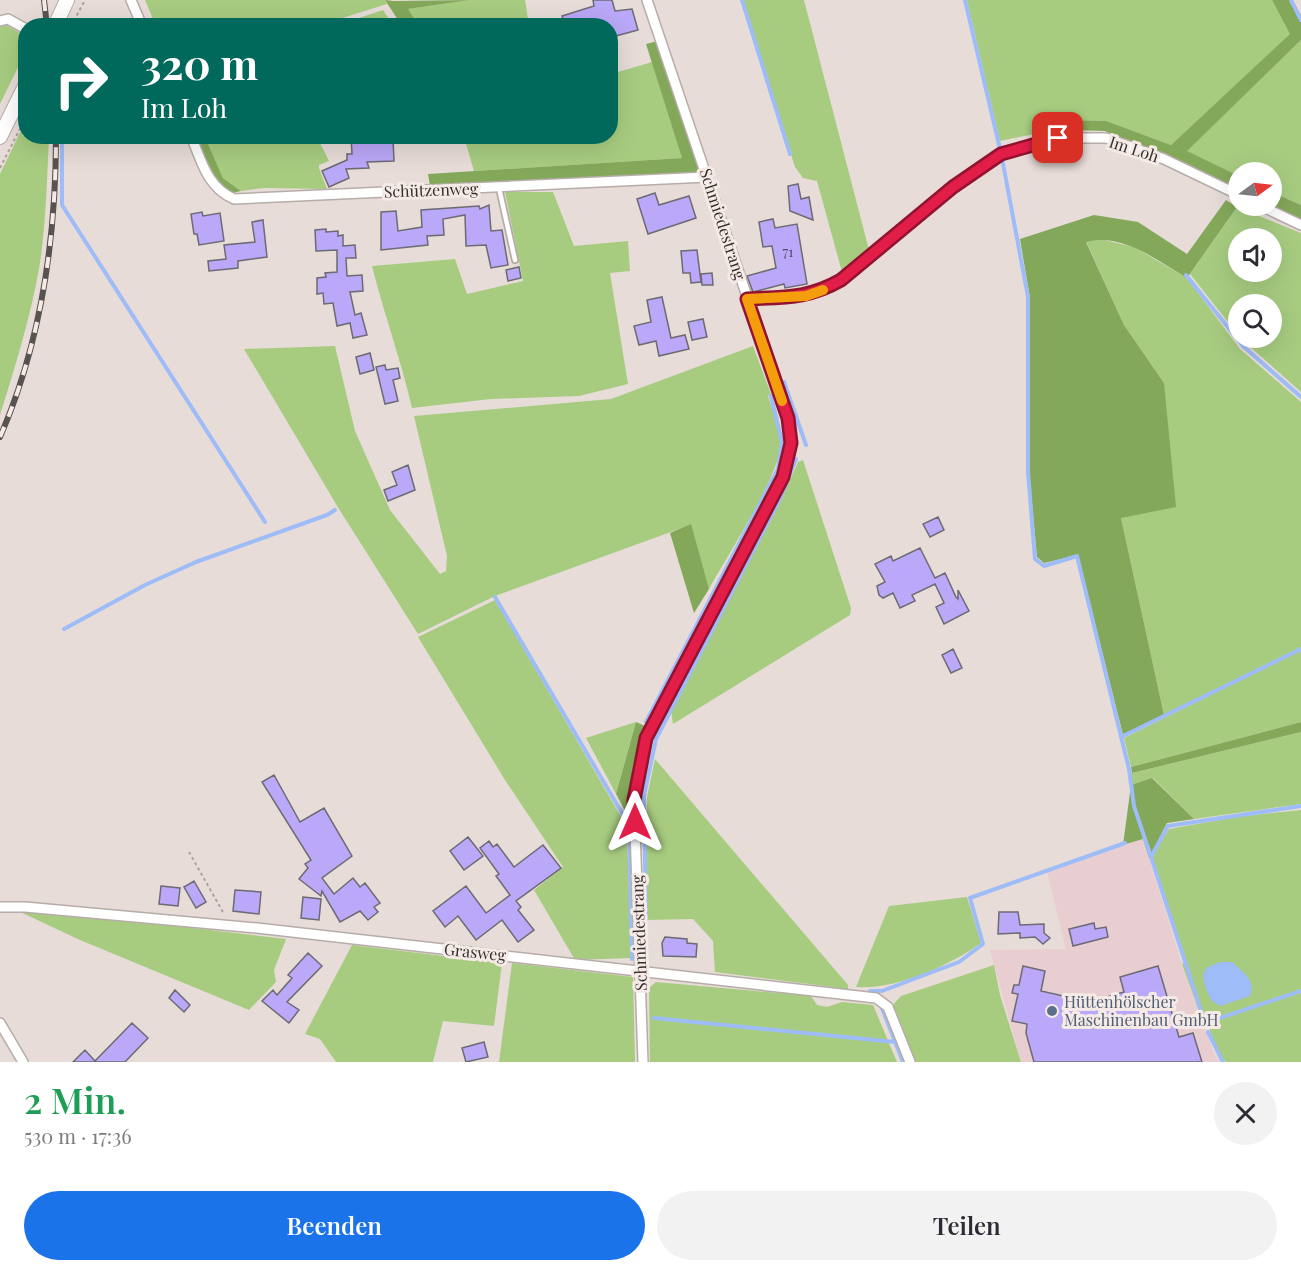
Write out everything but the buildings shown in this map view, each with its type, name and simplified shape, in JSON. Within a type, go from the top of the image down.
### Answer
[{"type":"main road","points":[[59,18],[67,0]]},
{"type":"main road","points":[[0,136],[18,100]]},
{"type":"street","points":[[131,0],[139,18]]},
{"type":"street","name":"Schmiedestrang","points":[[643,1062],[634,800],[646,738],[783,477],[791,443],[788,418],[647,0]]},
{"type":"street","points":[[0,21],[8,19],[18,25]]},
{"type":"street","name":"Im Loh","points":[[747,299],[806,296],[823,290],[841,280],[953,187],[1001,154],[1058,138],[1106,138],[1164,159],[1228,190]]},
{"type":"street","name":"Schützenweg","points":[[194,144],[211,182],[220,193],[234,199],[707,177]]},
{"type":"street","points":[[1282,216],[1301,225]]},
{"type":"street","name":"Grasweg","points":[[0,907],[25,907],[228,925],[876,998],[888,1007],[910,1062]]},
{"type":"street","points":[[0,1023],[23,1062]]},
{"type":"lane","points":[[498,188],[515,260]]},
{"type":"path","points":[[76,18],[85,0]]},
{"type":"path","points":[[0,168],[18,133]]},
{"type":"path","points":[[189,852],[228,925]]},
{"type":"shaded area","points":[[1143,839],[1182,964],[1214,1054],[1220,1062],[1021,1062],[990,950],[1066,949],[1047,872]]},
{"type":"green space","points":[[145,0],[385,0],[387,4],[342,18],[153,18]]},
{"type":"green space","points":[[385,0],[470,0],[408,9],[414,18],[397,18]]},
{"type":"green space","points":[[470,0],[525,0],[528,18],[413,18],[407,9]]},
{"type":"green space","points":[[743,0],[804,0],[869,250],[842,272],[817,181],[803,178],[795,167]]},
{"type":"green space","points":[[967,0],[1272,0],[1291,34],[1171,145],[1105,121],[1071,120],[1072,130],[1059,129],[1000,141]]},
{"type":"green space","points":[[1272,0],[1292,0],[1301,15],[1301,40],[1187,151],[1228,171],[1228,185],[1105,131],[1072,130],[1071,120],[1106,121],[1171,145],[1290,34]]},
{"type":"green space","points":[[383,10],[388,18],[359,18]]},
{"type":"green space","points":[[6,25],[18,32],[18,67],[0,104],[0,27]]},
{"type":"green space","points":[[1301,40],[1301,205],[1282,196],[1282,162],[1228,162],[1228,171],[1186,151]]},
{"type":"green space","points":[[658,41],[702,173],[430,186],[428,174],[682,158],[646,44]]},
{"type":"green space","points":[[652,62],[683,158],[474,171],[466,144],[618,144],[618,72]]},
{"type":"green space","points":[[18,137],[18,144],[49,144],[45,220],[39,269],[17,361],[0,415],[0,174]]},
{"type":"green space","points":[[199,144],[208,144],[223,178],[241,191],[232,193],[215,179]]},
{"type":"green space","points":[[208,144],[320,144],[329,161],[319,165],[327,189],[264,188],[241,191],[223,178]]},
{"type":"green space","points":[[505,192],[553,192],[574,246],[628,241],[630,271],[610,273],[628,384],[579,396],[491,399],[412,408],[372,266],[455,259],[467,294],[523,281]]},
{"type":"green space","points":[[1282,196],[1301,205],[1301,219],[1282,210]]},
{"type":"green space","points":[[1226,200],[1228,201],[1228,216],[1231,216],[1187,278],[1152,257],[1126,245],[1113,241],[1086,242],[1124,325],[1164,383],[1176,507],[1121,518],[1164,715],[1123,735],[1078,555],[1044,563],[1037,557],[1029,472],[1030,298],[1020,239],[1094,215],[1138,222],[1187,254]]},
{"type":"green space","points":[[1231,216],[1259,216],[1301,233],[1301,392],[1251,348],[1282,348],[1282,294],[1228,294],[1228,322],[1190,274]]},
{"type":"green space","points":[[1100,239],[1134,247],[1187,278],[1228,333],[1228,348],[1239,348],[1301,402],[1301,647],[1164,715],[1121,518],[1164,383],[1124,325],[1086,241]]},
{"type":"green space","points":[[335,346],[355,431],[390,510],[440,574],[446,571],[447,556],[414,416],[611,399],[753,346],[771,394],[768,396],[779,429],[780,449],[770,480],[709,589],[690,525],[495,596],[418,634],[339,509],[244,349]]},
{"type":"green space","points":[[803,460],[851,608],[850,615],[673,724],[671,710],[782,498],[798,462]]},
{"type":"green space","points":[[691,524],[709,589],[694,613],[670,533]]},
{"type":"green space","points":[[495,600],[627,827],[631,958],[575,960],[534,890],[563,867],[505,780],[418,637]]},
{"type":"green space","points":[[1301,650],[1301,722],[1131,767],[1124,738]]},
{"type":"green space","points":[[636,722],[616,794],[586,738]]},
{"type":"green space","points":[[636,722],[645,726],[633,766],[631,822],[616,794]]},
{"type":"green space","points":[[1301,722],[1301,732],[1132,773],[1131,767]]},
{"type":"green space","points":[[1301,732],[1301,804],[1194,819],[1153,778],[1131,785],[1128,774]]},
{"type":"green space","points":[[655,759],[848,985],[848,989],[715,972],[713,941],[693,919],[647,920],[647,797]]},
{"type":"green space","points":[[1152,778],[1194,819],[1167,823],[1149,858],[1143,839],[1123,845],[1131,785]]},
{"type":"green space","points":[[1301,810],[1301,989],[1203,1022],[1182,964],[1187,962],[1152,857],[1169,829],[1236,817]]},
{"type":"green space","points":[[967,897],[981,943],[954,960],[922,975],[888,985],[856,987],[889,906]]},
{"type":"green space","points":[[16,910],[43,910],[286,939],[274,970],[276,982],[249,1010],[80,940]]},
{"type":"green space","points":[[352,945],[502,963],[494,1026],[443,1021],[433,1062],[336,1062],[320,1039],[305,1034]]},
{"type":"green space","points":[[512,963],[633,977],[635,1062],[499,1062]]},
{"type":"green space","points":[[994,965],[1000,995],[1021,1062],[915,1062],[892,1006],[901,996]]},
{"type":"green space","points":[[656,982],[811,996],[817,1005],[827,1007],[842,1002],[873,1005],[897,1062],[650,1062],[649,988]]},
{"type":"green space","points":[[1301,993],[1301,1062],[1226,1062],[1218,1052],[1207,1023]]},
{"type":"water","points":[[1220,962],[1232,962],[1244,973],[1252,986],[1250,996],[1220,1006],[1212,1001],[1206,990],[1203,976],[1206,968]]},
{"type":"waterway","points":[[742,0],[790,154]]},
{"type":"waterway","points":[[965,0],[1000,149]]},
{"type":"waterway","points":[[1291,0],[1301,20]]},
{"type":"waterway","points":[[62,144],[62,205],[265,522]]},
{"type":"waterway","points":[[1002,158],[1028,297],[1028,472],[1035,559],[1044,566],[1077,556],[1129,769],[1134,806],[1151,857]]},
{"type":"waterway","points":[[1186,275],[1243,346],[1301,397]]},
{"type":"waterway","points":[[784,382],[806,445]]},
{"type":"waterway","points":[[646,722],[778,469],[782,442],[771,396]]},
{"type":"waterway","points":[[646,919],[644,796],[656,739],[781,497],[796,459]]},
{"type":"waterway","points":[[64,629],[145,585],[196,562],[327,515],[335,510]]},
{"type":"waterway","points":[[495,597],[629,825],[632,959]]},
{"type":"waterway","points":[[1121,737],[1301,649]]},
{"type":"waterway","points":[[1301,806],[1168,826],[1151,857],[1205,1023],[1301,991]]},
{"type":"waterway","points":[[870,991],[882,991],[959,962],[983,944],[970,898],[1125,843]]},
{"type":"waterway","points":[[882,1008],[903,1062]]},
{"type":"waterway","points":[[654,1018],[895,1042]]},
{"type":"waterway","points":[[1208,1032],[1223,1062]]},
{"type":"railway","points":[[44,0],[46,18]]},
{"type":"railway","points":[[0,437],[26,365],[36,328],[49,252],[56,144]]},
{"type":"slow traffic","points":[[782,401],[747,299],[806,296],[823,290]]},
{"type":"place","name":"Hüttenhölscher Maschinenbau GmbH","points":[[1052,1011]]},
{"type":"route","points":[[635,822],[634,800],[638,767],[646,738],[783,477],[791,443],[788,418],[747,299],[806,296],[823,290],[841,280],[953,187],[1001,154],[1058,138]]}]
